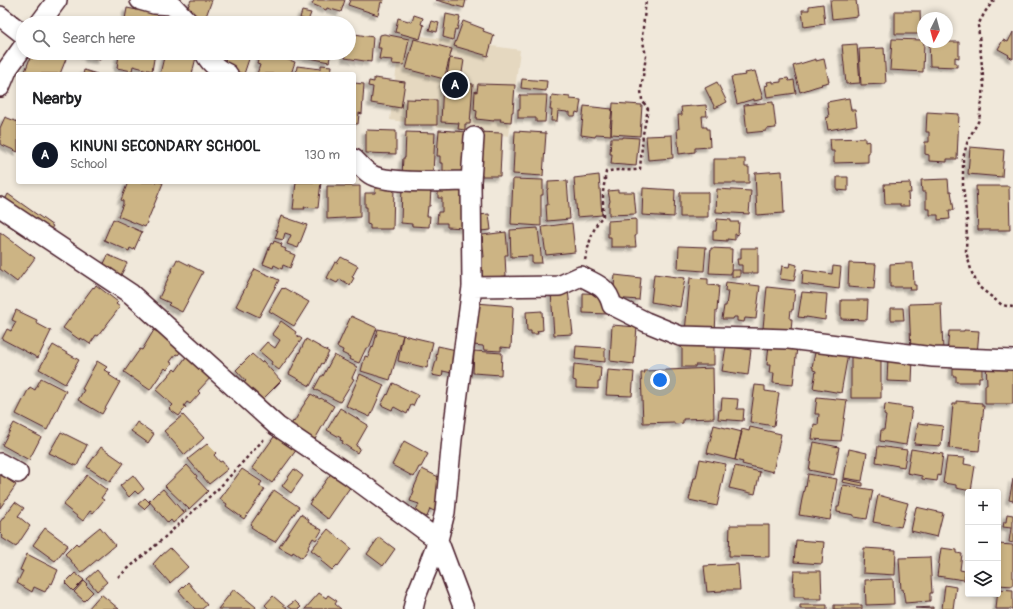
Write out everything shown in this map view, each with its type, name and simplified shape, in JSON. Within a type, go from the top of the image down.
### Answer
[{"type":"street","points":[[45,16],[57,0]]},
{"type":"street","points":[[140,0],[154,4],[172,5],[182,16]]},
{"type":"street","points":[[0,16],[16,29]]},
{"type":"street","points":[[0,88],[8,68],[16,57]]},
{"type":"street","points":[[209,60],[218,69],[224,72]]},
{"type":"street","points":[[413,609],[416,596],[428,569],[438,540],[445,512],[453,431],[472,287],[471,181],[474,137]]},
{"type":"street","points":[[356,161],[371,174],[388,180],[471,181]]},
{"type":"street","points":[[0,207],[131,294],[277,426],[351,476],[438,540],[464,609]]},
{"type":"street","points":[[472,287],[559,286],[581,276],[605,289],[610,295],[612,305],[646,322],[680,336],[789,338],[933,357],[1013,360]]},
{"type":"street","points":[[0,463],[18,473]]},
{"type":"path","points":[[581,276],[592,236],[603,216],[603,192],[606,172],[613,170],[634,171],[640,169],[643,134],[648,109],[642,100],[640,90],[646,56],[642,37],[646,0]]},
{"type":"path","points":[[994,0],[978,25],[984,87],[979,120],[968,140],[963,158],[963,187],[967,220],[966,252],[972,273],[979,287],[1002,305],[1013,307]]},
{"type":"path","points":[[118,577],[219,488],[277,426]]},
{"type":"shaded area","points":[[401,33],[520,50],[509,136],[390,120]]},
{"type":"building","points":[[191,0],[212,0],[206,16],[198,16],[186,11]]},
{"type":"building","points":[[314,0],[345,0],[341,12],[327,8],[326,10],[312,4]]},
{"type":"building","points":[[350,0],[384,0],[383,3],[381,2],[378,15],[348,5]]},
{"type":"building","points":[[436,0],[466,0],[464,8]]},
{"type":"building","points":[[830,0],[856,0],[858,16],[832,19]]},
{"type":"building","points":[[823,4],[825,24],[804,27],[802,10],[809,10],[809,6]]},
{"type":"building","points":[[127,8],[158,14],[158,16],[126,16]]},
{"type":"building","points":[[302,11],[311,13],[310,16],[301,16]]},
{"type":"building","points":[[895,11],[920,11],[917,12],[917,34],[895,34]]},
{"type":"building","points":[[446,14],[460,17],[457,30],[455,29],[453,40],[443,37]]},
{"type":"building","points":[[414,15],[423,18],[421,24],[424,25],[420,39],[395,32],[398,18],[412,22]]},
{"type":"building","points":[[432,21],[439,23],[437,32],[429,30]]},
{"type":"building","points":[[463,21],[484,29],[483,31],[494,35],[488,56],[454,46]]},
{"type":"building","points":[[1013,32],[1013,59],[998,49],[1003,40],[1008,42]]},
{"type":"building","points":[[356,34],[373,37],[371,62],[356,60]]},
{"type":"building","points":[[384,34],[409,39],[404,65],[392,64],[393,60],[379,59],[381,48],[378,48],[380,35]]},
{"type":"building","points":[[414,39],[452,49],[444,79],[406,69]]},
{"type":"building","points":[[892,39],[917,40],[917,48],[924,48],[923,72],[890,70]]},
{"type":"building","points":[[953,42],[959,42],[959,58],[955,57],[957,67],[930,66],[929,48],[953,48]]},
{"type":"building","points":[[857,44],[860,83],[846,84],[842,45]]},
{"type":"building","points":[[884,48],[886,84],[861,85],[859,49]]},
{"type":"building","points":[[450,58],[464,60],[461,79],[447,76]]},
{"type":"building","points":[[816,59],[816,61],[824,59],[829,82],[800,92],[793,66]]},
{"type":"building","points":[[29,60],[66,60],[61,72],[25,72]]},
{"type":"building","points":[[118,60],[154,60],[152,71],[133,66],[132,71],[117,68]]},
{"type":"building","points":[[163,60],[195,60],[192,72],[160,72]]},
{"type":"building","points":[[225,60],[249,60],[245,72],[237,72],[223,68]]},
{"type":"building","points":[[258,60],[289,60],[295,62],[292,72],[258,72],[260,65],[257,64]]},
{"type":"building","points":[[319,60],[329,60],[329,62]]},
{"type":"building","points":[[321,65],[332,66],[331,72],[296,72],[297,66],[321,69]]},
{"type":"building","points":[[755,71],[763,99],[754,101],[754,99],[737,104],[731,77],[746,75],[745,73]]},
{"type":"building","points":[[374,78],[405,82],[401,108],[371,103],[373,87],[368,86],[369,81],[374,82]]},
{"type":"building","points":[[788,78],[789,81],[794,80],[796,93],[767,97],[765,86],[768,85],[767,82],[781,82],[781,79]]},
{"type":"building","points":[[522,79],[547,81],[546,91],[521,88]]},
{"type":"building","points":[[443,82],[473,84],[470,124],[465,124],[465,130],[458,129],[459,123],[441,122]]},
{"type":"building","points":[[717,82],[727,102],[715,108],[705,88]]},
{"type":"building","points":[[356,83],[364,84],[362,114],[359,113],[358,124],[356,124]]},
{"type":"building","points":[[478,84],[515,85],[511,122],[500,121],[501,119],[494,119],[494,121],[476,119],[477,111],[474,110],[475,91],[477,92]]},
{"type":"building","points":[[520,95],[547,95],[545,122],[536,122],[536,118],[518,118],[518,109],[520,109]]},
{"type":"building","points":[[552,95],[581,100],[579,113],[576,112],[575,116],[570,116],[570,112],[567,113],[558,111],[557,121],[551,121],[552,110],[550,110]]},
{"type":"building","points":[[849,98],[851,110],[855,110],[857,125],[828,130],[826,118],[829,117],[827,102]]},
{"type":"building","points":[[406,99],[437,100],[437,125],[405,125]]},
{"type":"building","points":[[773,102],[776,128],[766,129],[766,131],[747,133],[744,105]]},
{"type":"building","points":[[613,103],[642,105],[640,136],[611,134]]},
{"type":"building","points":[[706,105],[707,116],[702,116],[703,127],[707,127],[707,129],[709,129],[710,147],[695,148],[695,152],[679,154],[677,129],[679,129],[678,115],[682,115],[681,107]]},
{"type":"building","points":[[584,106],[612,109],[610,126],[611,135],[596,134],[595,137],[581,135]]},
{"type":"building","points":[[927,112],[959,114],[957,159],[947,159],[947,162],[929,161],[929,155],[925,154],[925,142],[929,142],[929,132],[926,132]]},
{"type":"building","points":[[5,117],[16,121],[16,151],[0,144],[0,128]]},
{"type":"building","points":[[366,130],[396,131],[396,154],[366,153]]},
{"type":"building","points":[[439,130],[468,132],[466,168],[462,167],[462,172],[443,171],[443,163],[440,163],[440,156],[437,156]]},
{"type":"building","points":[[515,131],[546,133],[543,176],[513,174]]},
{"type":"building","points":[[406,132],[435,133],[433,174],[402,175],[403,158],[405,158]]},
{"type":"building","points":[[477,132],[502,133],[500,176],[476,176]]},
{"type":"building","points":[[672,135],[673,158],[648,160],[646,136]]},
{"type":"building","points":[[611,138],[639,138],[636,166],[611,164]]},
{"type":"building","points":[[865,138],[865,142],[869,141],[868,162],[834,163],[834,151],[831,151],[830,139]]},
{"type":"building","points":[[970,147],[1004,150],[1002,177],[968,174]]},
{"type":"building","points":[[714,159],[745,159],[745,167],[749,167],[749,183],[714,183]]},
{"type":"building","points":[[782,171],[784,213],[757,215],[755,173]]},
{"type":"building","points":[[599,175],[602,215],[577,217],[574,178]]},
{"type":"building","points":[[837,177],[848,177],[848,191],[837,190]]},
{"type":"building","points":[[513,179],[543,180],[543,195],[541,195],[541,226],[511,224]]},
{"type":"building","points":[[948,179],[949,191],[951,191],[954,210],[949,210],[950,219],[938,220],[938,215],[930,215],[930,209],[926,209],[926,192],[922,192],[921,180]]},
{"type":"building","points":[[567,181],[570,219],[547,221],[546,205],[548,205],[548,182]]},
{"type":"building","points":[[910,183],[911,193],[908,193],[909,206],[900,206],[900,204],[885,204],[884,184]]},
{"type":"building","points":[[127,184],[163,184],[145,227],[118,216],[123,204],[123,201],[121,200]]},
{"type":"building","points":[[296,184],[321,184],[318,208],[304,207],[305,209],[293,209]]},
{"type":"building","points":[[402,185],[431,188],[430,206],[428,206],[427,216],[430,216],[429,227],[412,226],[412,224],[401,223]]},
{"type":"building","points":[[327,186],[360,186],[360,217],[327,219]]},
{"type":"building","points":[[438,186],[466,187],[465,228],[447,227],[447,223],[437,223],[438,212],[442,212],[442,198],[438,198]]},
{"type":"building","points":[[976,186],[1009,186],[1010,230],[978,230]]},
{"type":"building","points":[[375,188],[394,188],[393,229],[370,229],[370,225],[367,224],[365,193],[375,193]]},
{"type":"building","points":[[643,188],[675,190],[674,217],[642,215]]},
{"type":"building","points":[[717,189],[751,191],[749,214],[716,212]]},
{"type":"building","points":[[618,190],[618,192],[634,192],[636,214],[609,215],[610,201],[608,191]]},
{"type":"building","points":[[708,192],[708,217],[680,217],[680,193]]},
{"type":"building","points":[[8,194],[53,226],[48,234],[4,202]]},
{"type":"building","points":[[489,214],[491,230],[480,231],[478,215]]},
{"type":"building","points":[[281,216],[307,225],[298,248],[287,244],[291,235],[285,233],[283,240],[275,238]]},
{"type":"building","points":[[113,219],[142,232],[134,250],[130,248],[129,251],[104,240]]},
{"type":"building","points":[[636,219],[636,247],[611,247],[611,237],[608,237],[608,221]]},
{"type":"building","points":[[717,219],[739,222],[738,235],[735,234],[735,240],[713,240],[713,231],[716,231]]},
{"type":"building","points":[[572,223],[575,252],[546,255],[542,227]]},
{"type":"building","points":[[538,228],[542,263],[532,263],[532,256],[511,257],[510,230]]},
{"type":"building","points":[[0,232],[35,258],[17,282],[0,269]]},
{"type":"building","points":[[506,232],[508,255],[505,255],[506,276],[482,278],[482,257],[484,257],[482,235]]},
{"type":"building","points":[[274,241],[282,244],[281,247],[286,249],[285,251],[295,255],[290,268],[283,265],[282,269],[274,265],[273,268],[263,264],[271,243],[273,244]]},
{"type":"building","points":[[679,246],[706,247],[704,271],[678,269]]},
{"type":"building","points":[[711,248],[732,249],[731,274],[709,273]]},
{"type":"building","points":[[741,248],[758,248],[758,273],[742,273],[742,265],[738,265],[737,259],[741,259]]},
{"type":"building","points":[[108,255],[127,263],[120,277],[102,268]]},
{"type":"building","points":[[341,257],[358,266],[352,277],[354,278],[350,285],[340,279],[337,283],[327,278],[335,262],[337,263]]},
{"type":"building","points":[[177,259],[203,272],[182,312],[168,305],[170,303],[159,298]]},
{"type":"building","points":[[790,263],[797,265],[794,281],[780,279],[782,266],[789,267]]},
{"type":"building","points":[[849,263],[876,264],[874,289],[848,287]]},
{"type":"building","points":[[913,263],[914,285],[916,285],[916,290],[909,290],[910,287],[890,287],[890,264]]},
{"type":"building","points":[[833,266],[841,267],[839,289],[802,284],[803,270],[832,274]]},
{"type":"building","points":[[255,269],[279,280],[259,317],[236,306]]},
{"type":"building","points":[[732,270],[740,270],[740,277],[732,277]]},
{"type":"building","points":[[654,274],[685,278],[680,307],[651,302]]},
{"type":"building","points":[[615,275],[641,278],[639,300],[613,298]]},
{"type":"building","points":[[690,278],[708,279],[708,285],[719,286],[715,334],[685,332]]},
{"type":"building","points":[[726,282],[760,286],[756,319],[745,318],[744,322],[737,321],[737,317],[734,317],[733,319],[722,319],[728,291],[725,291]]},
{"type":"building","points":[[96,285],[118,302],[116,304],[120,307],[90,344],[81,338],[80,340],[63,328]]},
{"type":"building","points":[[767,287],[795,290],[793,310],[791,310],[790,319],[792,319],[791,331],[763,328]]},
{"type":"building","points":[[282,288],[309,302],[294,326],[269,311]]},
{"type":"building","points":[[568,290],[573,334],[554,335],[551,292]]},
{"type":"building","points":[[802,292],[827,294],[825,320],[798,317]]},
{"type":"building","points":[[583,293],[607,294],[607,314],[583,313]]},
{"type":"building","points":[[841,300],[868,300],[867,320],[841,319]]},
{"type":"building","points":[[476,303],[513,306],[511,348],[501,347],[501,351],[484,350],[483,346],[473,345]]},
{"type":"building","points":[[941,303],[943,350],[911,352],[909,304]]},
{"type":"building","points":[[891,308],[903,308],[904,320],[891,320]]},
{"type":"building","points":[[16,310],[37,320],[36,323],[51,331],[38,358],[2,339],[7,329],[11,331],[16,322],[12,320]]},
{"type":"building","points":[[542,311],[543,330],[537,331],[538,334],[531,334],[531,331],[527,331],[526,312]]},
{"type":"building","points":[[351,316],[377,328],[369,348],[366,348],[359,363],[349,359],[350,357],[342,353],[343,350],[337,347]]},
{"type":"building","points":[[281,321],[296,332],[295,334],[302,339],[279,370],[259,351],[267,342],[275,348],[280,340],[272,334]]},
{"type":"building","points":[[612,325],[637,327],[634,364],[610,361]]},
{"type":"building","points":[[160,327],[169,333],[165,338],[182,350],[178,355],[176,354],[170,362],[172,363],[167,370],[165,368],[150,390],[124,372],[140,349],[142,350],[154,330],[157,332]]},
{"type":"building","points":[[378,329],[403,335],[390,380],[361,371],[365,356],[368,357],[372,347],[373,348]]},
{"type":"building","points":[[949,331],[979,331],[977,355],[947,354]]},
{"type":"building","points":[[403,335],[433,342],[427,368],[398,361]]},
{"type":"building","points":[[306,339],[329,352],[310,386],[289,374]]},
{"type":"building","points":[[714,340],[714,365],[682,367],[681,341]]},
{"type":"building","points":[[769,344],[797,347],[793,385],[773,383],[774,373],[769,373],[770,365],[767,365]]},
{"type":"building","points":[[53,345],[79,360],[65,384],[39,369]]},
{"type":"building","points":[[438,346],[461,351],[456,374],[443,371],[442,377],[432,375],[437,357]]},
{"type":"building","points":[[576,346],[605,348],[605,362],[575,359]]},
{"type":"building","points":[[726,346],[751,350],[748,375],[722,371]]},
{"type":"building","points":[[816,348],[848,354],[841,393],[813,388],[816,371],[813,370],[812,367]]},
{"type":"building","points":[[474,351],[502,353],[501,375],[473,373]]},
{"type":"building","points":[[188,354],[213,375],[198,391],[200,393],[190,404],[187,402],[184,406],[186,407],[179,416],[169,409],[173,405],[156,390],[174,369],[176,371]]},
{"type":"building","points":[[252,354],[262,363],[263,361],[281,381],[260,402],[242,384],[246,381],[236,370]]},
{"type":"building","points":[[334,355],[357,367],[352,378],[354,379],[340,402],[314,389]]},
{"type":"building","points":[[851,355],[881,355],[881,398],[851,398]]},
{"type":"building","points":[[888,358],[913,359],[912,382],[887,381]]},
{"type":"building","points":[[97,361],[107,367],[104,370],[111,373],[109,375],[120,382],[102,414],[78,400],[84,390],[82,389]]},
{"type":"building","points":[[953,361],[982,362],[982,377],[979,377],[979,382],[956,382],[956,376],[953,376]]},
{"type":"building","points":[[986,362],[1013,362],[1013,404],[985,404],[985,385],[987,385]]},
{"type":"building","points":[[574,364],[601,367],[598,389],[576,388],[576,381],[573,380]]},
{"type":"building","points":[[713,368],[714,418],[683,419],[683,423],[674,424],[674,422],[643,423],[641,373],[645,373],[644,371]]},
{"type":"building","points":[[608,370],[634,372],[632,396],[606,395]]},
{"type":"building","points":[[360,374],[384,385],[370,417],[346,406]]},
{"type":"building","points":[[41,378],[66,391],[47,430],[16,414],[30,387],[35,390]]},
{"type":"building","points":[[393,383],[418,395],[407,414],[394,407],[392,410],[381,405],[387,394],[388,395]]},
{"type":"building","points":[[755,385],[765,386],[765,391],[779,393],[774,426],[750,422]]},
{"type":"building","points":[[311,394],[334,406],[314,441],[290,427]]},
{"type":"building","points":[[817,397],[847,400],[841,441],[812,439],[814,424],[818,425],[819,414],[815,414]]},
{"type":"building","points":[[722,398],[738,399],[737,409],[744,409],[743,421],[718,419],[719,410],[721,410]]},
{"type":"building","points":[[956,401],[982,403],[982,406],[984,406],[979,451],[949,448],[953,404],[956,404]]},
{"type":"building","points":[[885,404],[912,408],[906,445],[880,441],[881,430],[884,430],[886,416],[884,415]]},
{"type":"building","points":[[340,408],[368,425],[356,446],[360,448],[357,453],[342,443],[343,441],[340,440],[341,438],[327,430]]},
{"type":"building","points":[[183,415],[204,438],[185,455],[164,431]]},
{"type":"building","points":[[137,422],[154,434],[148,443],[131,431]]},
{"type":"building","points":[[14,423],[41,437],[29,460],[2,445]]},
{"type":"building","points":[[918,423],[943,426],[941,446],[914,444]]},
{"type":"building","points":[[714,425],[742,432],[735,460],[707,453]]},
{"type":"building","points":[[750,427],[781,434],[773,472],[742,464],[743,462],[735,460],[742,429],[749,431]]},
{"type":"building","points":[[61,432],[87,445],[77,466],[49,453]]},
{"type":"building","points":[[276,434],[297,449],[272,483],[252,468]]},
{"type":"building","points":[[404,441],[428,454],[414,477],[392,465]]},
{"type":"building","points":[[814,442],[839,447],[834,475],[809,470]]},
{"type":"building","points":[[207,444],[216,453],[214,455],[220,462],[222,461],[228,469],[209,484],[188,459]]},
{"type":"building","points":[[878,446],[907,450],[904,467],[876,462]]},
{"type":"building","points":[[101,447],[124,463],[110,482],[87,467]]},
{"type":"building","points":[[849,449],[867,453],[862,481],[844,478]]},
{"type":"building","points":[[911,449],[943,454],[940,476],[938,475],[937,481],[922,479],[922,476],[907,473]]},
{"type":"building","points":[[947,457],[965,458],[964,464],[975,466],[971,489],[965,490],[956,488],[956,485],[943,483]]},
{"type":"building","points":[[700,459],[726,464],[717,506],[689,500]]},
{"type":"building","points":[[187,465],[208,491],[189,509],[165,486]]},
{"type":"building","points":[[735,466],[760,472],[755,494],[729,488]]},
{"type":"building","points":[[242,469],[262,482],[259,486],[265,489],[244,519],[226,506],[227,504],[220,499]]},
{"type":"building","points":[[294,469],[303,476],[291,493],[282,486]]},
{"type":"building","points":[[422,469],[447,481],[434,511],[430,509],[427,517],[415,512],[419,504],[410,501]]},
{"type":"building","points":[[332,472],[351,486],[328,519],[309,504]]},
{"type":"building","points":[[0,474],[16,485],[0,508]]},
{"type":"building","points":[[808,474],[837,479],[830,520],[799,515]]},
{"type":"building","points":[[87,475],[107,490],[101,498],[104,500],[93,513],[90,511],[83,521],[63,505]]},
{"type":"building","points":[[133,475],[144,489],[138,494],[135,491],[129,497],[120,486]]},
{"type":"building","points":[[843,479],[863,483],[863,486],[842,482]]},
{"type":"building","points":[[1013,479],[1013,501],[1009,500]]},
{"type":"building","points":[[843,485],[873,490],[867,519],[837,512]]},
{"type":"building","points":[[163,489],[183,512],[185,510],[186,512],[173,523],[171,520],[168,523],[149,501]]},
{"type":"building","points":[[274,490],[299,507],[275,542],[251,527],[251,524]]},
{"type":"building","points":[[878,495],[908,503],[901,527],[873,522]]},
{"type":"building","points":[[145,498],[150,503],[144,509],[138,504]]},
{"type":"building","points":[[15,502],[24,508],[18,516],[30,526],[16,547],[2,538],[3,536],[0,533],[0,522]]},
{"type":"building","points":[[916,507],[943,513],[937,537],[911,531]]},
{"type":"building","points":[[301,514],[309,520],[308,522],[322,530],[316,540],[313,538],[308,547],[309,548],[302,558],[293,552],[292,554],[279,547]]},
{"type":"building","points":[[1007,514],[1013,515],[1013,543],[1009,542],[1011,528],[1003,527],[1004,522],[1006,522]]},
{"type":"building","points":[[730,525],[769,525],[769,557],[729,556]]},
{"type":"building","points":[[100,527],[115,545],[81,573],[65,554],[76,543],[78,545]]},
{"type":"building","points":[[45,528],[68,545],[55,561],[33,545]]},
{"type":"building","points":[[328,529],[351,548],[338,566],[337,565],[332,570],[321,561],[323,559],[311,550]]},
{"type":"building","points":[[379,537],[395,549],[383,566],[367,554]]},
{"type":"building","points":[[796,540],[824,542],[822,564],[794,562]]},
{"type":"building","points":[[1001,544],[1013,545],[1013,586],[1001,585]]},
{"type":"building","points":[[170,548],[188,567],[170,583],[153,564]]},
{"type":"building","points":[[864,548],[896,550],[895,575],[863,573]]},
{"type":"building","points":[[941,548],[957,550],[957,553],[962,554],[960,570],[965,571],[964,580],[937,576]]},
{"type":"building","points":[[27,554],[58,570],[52,584],[50,583],[45,592],[34,587],[32,592],[17,583],[23,571],[20,570]]},
{"type":"building","points":[[930,557],[932,593],[930,593],[930,601],[905,603],[903,589],[901,590],[899,558]]},
{"type":"building","points":[[738,564],[740,590],[707,592],[704,566]]},
{"type":"building","points":[[97,570],[107,582],[97,591],[87,579]]},
{"type":"building","points":[[794,571],[821,571],[822,599],[804,599],[804,597],[794,597]]},
{"type":"building","points":[[75,573],[84,580],[73,591],[65,583]]},
{"type":"building","points":[[893,579],[894,604],[866,605],[865,580]]},
{"type":"building","points":[[84,581],[93,592],[84,601],[74,592]]},
{"type":"building","points":[[188,582],[207,605],[202,609],[195,609],[179,591]]},
{"type":"building","points":[[945,585],[956,587],[953,609],[942,609]]},
{"type":"building","points":[[234,589],[256,607],[255,609],[218,609]]},
{"type":"building","points":[[1001,589],[1013,590],[1013,609],[996,609],[997,597],[1001,597]]},
{"type":"building","points":[[319,593],[326,598],[328,595],[337,601],[335,604],[341,609],[305,609]]},
{"type":"building","points":[[101,594],[119,609],[88,609]]},
{"type":"building","points":[[273,596],[288,609],[269,609],[265,605]]},
{"type":"building","points":[[295,601],[301,607],[299,609],[292,609],[288,606]]},
{"type":"building","points":[[800,605],[827,605],[827,609],[800,609]]},
{"type":"building","points":[[834,605],[862,605],[862,609],[834,609]]},
{"type":"building","points":[[933,607],[933,609],[915,608]]},
{"type":"place","name":"KINUNI SECONDARY SCHOOL","points":[[455,85]]}]
